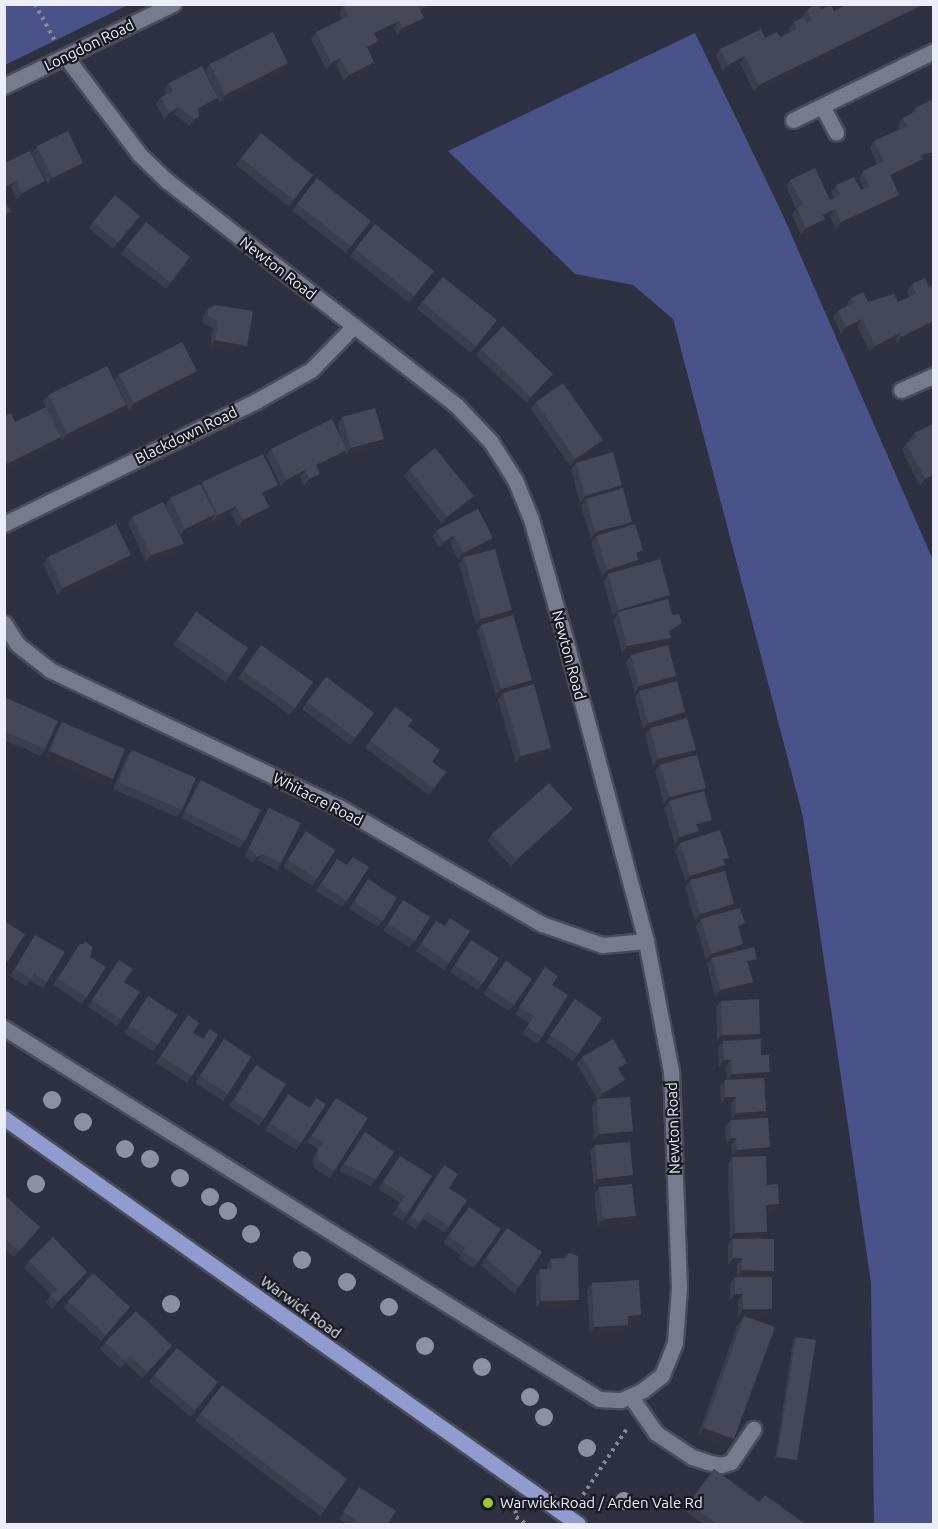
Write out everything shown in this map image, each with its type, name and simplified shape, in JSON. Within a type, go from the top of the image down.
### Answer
[{"type":"main road","name":"Warwick Road","points":[[4,1118],[578,1524]]},
{"type":"street","name":"Longdon Road","points":[[4,86],[173,4]]},
{"type":"street","points":[[793,120],[933,51]]},
{"type":"street","name":"Newton Road","points":[[4,1028],[599,1399],[634,1402],[662,1375],[675,1342],[679,1288],[671,1071],[646,941],[568,649],[531,519],[516,480],[491,442],[456,405],[154,168],[113,124],[66,57]]},
{"type":"street","points":[[822,106],[836,132]]},
{"type":"street","name":"Blackdown Road","points":[[4,524],[283,386],[311,370],[354,326]]},
{"type":"street","points":[[901,390],[933,375]]},
{"type":"street","name":"Whitacre Road","points":[[4,623],[17,644],[50,670],[339,807],[542,924],[602,945],[646,941]]},
{"type":"street","points":[[634,1402],[656,1433],[673,1446],[721,1465],[739,1454],[753,1429]]},
{"type":"path","points":[[35,4],[66,57]]},
{"type":"path","points":[[577,1503],[634,1402]]},
{"type":"shaded area","points":[[5,4],[128,4],[128,5],[5,65]]},
{"type":"shaded area","points":[[695,33],[781,211],[933,560],[933,1524],[874,1524],[871,1283],[803,817],[673,319],[633,285],[575,274],[448,151]]},
{"type":"building","points":[[345,4],[417,4],[424,18],[402,28],[399,21],[374,33],[378,41],[367,47],[374,62],[349,75],[340,58],[331,63],[316,32],[349,16]]},
{"type":"building","points":[[819,4],[821,9],[831,5],[834,11],[848,4],[922,5],[759,85],[745,56],[728,65],[720,49],[761,29],[765,38],[777,32],[780,37],[797,29],[794,22],[804,17],[807,23],[812,21],[807,10]]},
{"type":"building","points":[[273,32],[288,63],[225,95],[210,64]]},
{"type":"building","points":[[202,66],[218,98],[198,108],[199,117],[194,119],[179,107],[169,113],[161,97],[173,92],[169,83]]},
{"type":"building","points":[[931,100],[933,104],[933,152],[920,155],[923,159],[890,175],[899,195],[841,222],[835,209],[823,215],[825,219],[806,228],[797,208],[803,205],[790,180],[815,168],[830,200],[841,195],[836,185],[854,177],[861,190],[870,186],[863,171],[884,161],[874,141],[907,126],[903,118],[916,111],[915,108]]},
{"type":"building","points":[[68,131],[83,163],[52,178],[37,146]]},
{"type":"building","points":[[261,133],[313,175],[293,200],[241,158]]},
{"type":"building","points":[[30,151],[45,181],[22,193],[16,181],[6,186],[4,183],[4,163]]},
{"type":"building","points":[[317,178],[371,221],[351,246],[297,204]]},
{"type":"building","points":[[115,195],[140,216],[118,242],[93,222]]},
{"type":"building","points":[[4,199],[11,212],[4,215]]},
{"type":"building","points":[[146,222],[190,257],[170,282],[126,247]]},
{"type":"building","points":[[375,224],[434,271],[414,296],[355,249]]},
{"type":"building","points":[[443,277],[497,320],[476,346],[422,302]]},
{"type":"building","points":[[925,278],[929,287],[933,285],[933,321],[901,337],[900,333],[875,346],[862,319],[846,327],[838,311],[854,302],[851,298],[863,292],[868,302],[894,294],[898,302],[916,294],[912,284]]},
{"type":"building","points":[[215,305],[253,311],[247,346],[215,340],[218,321],[208,316],[208,309]]},
{"type":"building","points":[[503,326],[553,374],[531,397],[481,349]]},
{"type":"building","points":[[182,342],[197,371],[134,403],[119,374]]},
{"type":"building","points":[[107,366],[126,405],[67,434],[48,395]]},
{"type":"building","points":[[563,383],[603,440],[575,459],[536,402]]},
{"type":"building","points":[[46,407],[61,437],[4,465],[4,417],[11,413],[15,422]]},
{"type":"building","points":[[375,408],[384,439],[351,448],[342,417]]},
{"type":"building","points":[[332,419],[347,450],[316,465],[320,474],[309,479],[305,470],[286,480],[271,449]]},
{"type":"building","points":[[933,424],[933,475],[925,479],[906,443],[916,438],[914,433]]},
{"type":"building","points":[[435,448],[474,496],[447,517],[409,469]]},
{"type":"building","points":[[613,452],[622,485],[585,496],[576,463]]},
{"type":"building","points":[[263,454],[278,485],[262,493],[269,507],[243,520],[236,506],[218,515],[202,482]]},
{"type":"building","points":[[200,484],[215,514],[185,529],[170,498]]},
{"type":"building","points":[[623,488],[632,522],[595,532],[586,499]]},
{"type":"building","points":[[163,502],[184,544],[151,555],[132,517]]},
{"type":"building","points":[[478,509],[493,538],[463,553],[454,536],[443,542],[437,530]]},
{"type":"building","points":[[116,524],[131,555],[63,588],[48,557]]},
{"type":"building","points":[[635,524],[643,550],[636,553],[638,560],[607,570],[596,536]]},
{"type":"building","points":[[495,549],[512,610],[481,619],[464,557]]},
{"type":"building","points":[[660,559],[670,595],[618,610],[608,574]]},
{"type":"building","points":[[668,599],[672,615],[679,614],[682,623],[669,631],[671,638],[627,646],[618,612]]},
{"type":"building","points":[[196,612],[248,648],[230,675],[178,639]]},
{"type":"building","points":[[513,615],[532,680],[501,689],[481,625]]},
{"type":"building","points":[[261,645],[313,682],[295,708],[243,671]]},
{"type":"building","points":[[668,645],[676,676],[639,686],[631,655]]},
{"type":"building","points":[[326,677],[374,713],[355,738],[307,702]]},
{"type":"building","points":[[677,681],[685,712],[648,723],[639,691]]},
{"type":"building","points":[[534,684],[551,748],[521,756],[503,693]]},
{"type":"building","points":[[4,697],[58,721],[45,749],[4,731]]},
{"type":"building","points":[[395,707],[413,720],[408,726],[440,750],[432,762],[446,772],[434,788],[370,741]]},
{"type":"building","points":[[687,718],[696,750],[658,759],[650,728]]},
{"type":"building","points":[[62,722],[125,749],[113,779],[50,751]]},
{"type":"building","points":[[132,750],[196,778],[182,810],[118,782]]},
{"type":"building","points":[[697,755],[706,788],[669,797],[660,765]]},
{"type":"building","points":[[201,780],[261,810],[245,841],[185,812]]},
{"type":"building","points":[[549,783],[573,809],[516,860],[492,834]]},
{"type":"building","points":[[704,791],[712,820],[696,824],[699,831],[680,837],[669,801]]},
{"type":"building","points":[[269,808],[301,823],[281,863],[262,854],[257,857],[249,848]]},
{"type":"building","points":[[720,830],[729,858],[723,859],[725,865],[690,876],[680,843]]},
{"type":"building","points":[[306,831],[335,850],[317,879],[288,860]]},
{"type":"building","points":[[353,857],[369,867],[347,901],[321,884],[337,859],[347,865]]},
{"type":"building","points":[[725,871],[734,904],[700,914],[690,880]]},
{"type":"building","points":[[368,879],[397,898],[383,921],[354,902]]},
{"type":"building","points":[[403,900],[430,917],[415,941],[388,924]]},
{"type":"building","points":[[740,908],[745,923],[738,926],[743,944],[711,954],[701,919]]},
{"type":"building","points":[[450,918],[470,931],[449,963],[421,944],[436,921],[445,926]]},
{"type":"building","points":[[4,921],[25,934],[8,961],[4,959]]},
{"type":"building","points":[[35,935],[65,952],[47,982],[34,974],[31,979],[15,969]]},
{"type":"building","points":[[471,940],[499,958],[483,983],[455,965]]},
{"type":"building","points":[[86,942],[93,947],[90,957],[106,967],[87,997],[58,979],[79,945]]},
{"type":"building","points":[[754,947],[757,959],[747,961],[753,982],[720,990],[712,958]]},
{"type":"building","points":[[119,960],[133,969],[124,982],[140,992],[121,1019],[92,1000]]},
{"type":"building","points":[[506,961],[532,979],[514,1005],[488,987]]},
{"type":"building","points":[[545,967],[558,976],[552,985],[568,995],[542,1037],[527,1027],[534,1016],[519,1007]]},
{"type":"building","points":[[148,996],[177,1015],[158,1045],[129,1026]]},
{"type":"building","points":[[575,999],[602,1018],[578,1054],[550,1035]]},
{"type":"building","points":[[759,999],[760,1034],[722,1035],[721,1001]]},
{"type":"building","points":[[188,1015],[199,1023],[193,1033],[203,1039],[210,1029],[218,1035],[192,1076],[161,1056]]},
{"type":"building","points":[[224,1039],[251,1057],[228,1094],[200,1076]]},
{"type":"building","points":[[613,1039],[627,1063],[618,1068],[625,1080],[603,1093],[582,1057]]},
{"type":"building","points":[[761,1039],[761,1055],[769,1055],[770,1072],[732,1074],[731,1060],[724,1060],[723,1041]]},
{"type":"building","points":[[256,1065],[286,1084],[264,1119],[234,1100]]},
{"type":"building","points":[[764,1078],[766,1111],[736,1113],[736,1097],[725,1097],[725,1080]]},
{"type":"building","points":[[288,1094],[310,1108],[316,1098],[326,1104],[301,1143],[270,1123]]},
{"type":"building","points":[[630,1097],[633,1131],[599,1134],[597,1099]]},
{"type":"building","points":[[336,1098],[368,1118],[334,1171],[319,1161],[317,1151],[323,1142],[312,1136]]},
{"type":"building","points":[[768,1118],[770,1147],[737,1150],[736,1138],[731,1138],[730,1120]]},
{"type":"building","points":[[365,1132],[394,1152],[376,1179],[344,1164]]},
{"type":"building","points":[[630,1142],[633,1175],[598,1179],[595,1145]]},
{"type":"building","points":[[400,1156],[432,1176],[407,1214],[398,1207],[405,1196],[383,1182]]},
{"type":"building","points":[[766,1156],[767,1185],[778,1184],[779,1204],[766,1205],[767,1232],[735,1233],[732,1157]]},
{"type":"building","points":[[444,1165],[458,1174],[449,1188],[467,1200],[449,1226],[427,1212],[420,1222],[411,1217]]},
{"type":"building","points":[[632,1184],[636,1216],[603,1219],[599,1187]]},
{"type":"building","points":[[4,1195],[40,1227],[19,1251],[4,1238]]},
{"type":"building","points":[[469,1207],[501,1229],[478,1262],[463,1252],[466,1248],[448,1236]]},
{"type":"building","points":[[507,1228],[542,1252],[519,1287],[486,1258]]},
{"type":"building","points":[[53,1237],[87,1272],[57,1302],[50,1296],[57,1289],[29,1261]]},
{"type":"building","points":[[733,1239],[774,1239],[774,1271],[742,1270],[742,1258],[733,1258]]},
{"type":"building","points":[[569,1253],[578,1256],[579,1300],[541,1301],[540,1269],[552,1269],[551,1259],[565,1258]]},
{"type":"building","points":[[93,1273],[130,1307],[106,1335],[68,1301]]},
{"type":"building","points":[[735,1277],[772,1277],[772,1309],[743,1309],[743,1294],[735,1294]]},
{"type":"building","points":[[639,1280],[641,1315],[628,1316],[628,1325],[594,1327],[592,1283]]},
{"type":"building","points":[[136,1311],[172,1346],[147,1372],[131,1356],[125,1361],[105,1342]]},
{"type":"building","points":[[744,1316],[775,1327],[734,1439],[704,1428]]},
{"type":"building","points":[[796,1337],[816,1340],[797,1460],[777,1457]]},
{"type":"building","points":[[177,1348],[218,1382],[195,1410],[154,1375]]},
{"type":"building","points":[[222,1385],[347,1479],[325,1509],[200,1414]]},
{"type":"building","points":[[714,1469],[759,1502],[765,1495],[805,1524],[717,1524],[689,1503]]},
{"type":"building","points":[[359,1487],[396,1511],[388,1524],[355,1524],[357,1521],[343,1512]]},
{"type":"place","name":"Warwick Road / Arden Vale Rd","points":[[488,1503]]}]
